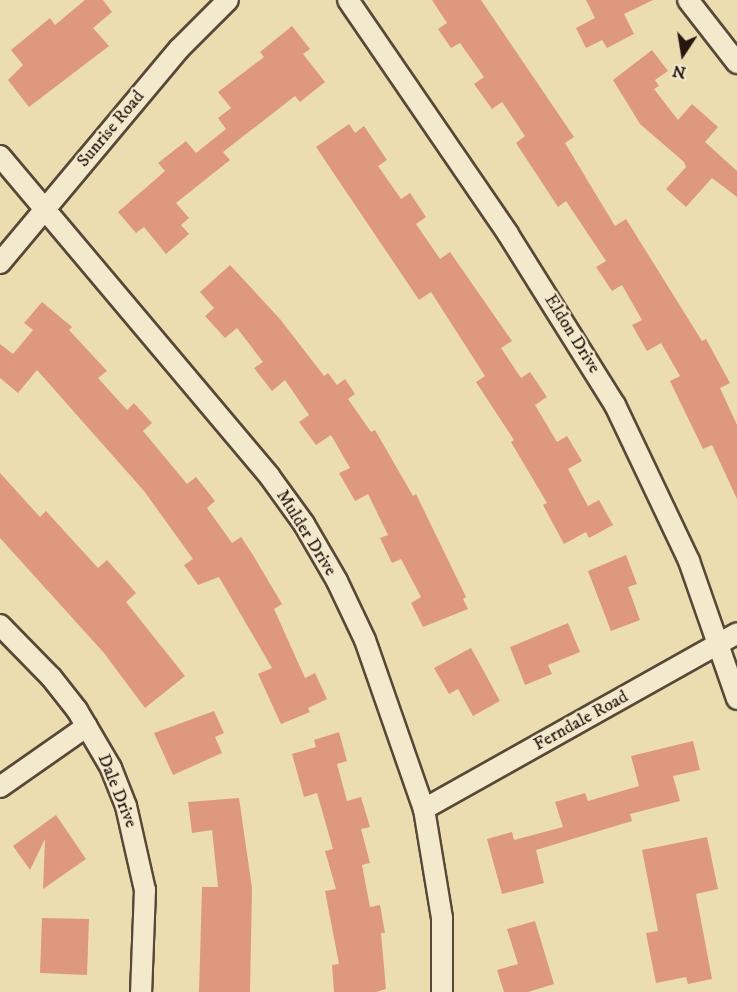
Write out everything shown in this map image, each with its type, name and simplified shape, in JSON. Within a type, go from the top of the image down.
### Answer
[{"type":"street","name":"Sunrise Road","points":[[0,263],[179,49],[228,0]]},
{"type":"street","name":"Eldon Drive","points":[[348,0],[594,368],[654,482],[718,644],[737,699]]},
{"type":"street","points":[[688,0],[737,63]]},
{"type":"street","name":"Mulder Drive","points":[[0,156],[270,477],[304,524],[365,640],[424,809],[442,918],[442,992]]},
{"type":"street","name":"Dale Drive","points":[[0,626],[51,677],[87,726],[111,768],[138,850],[146,913],[141,992]]},
{"type":"street","name":"Ferndale Road","points":[[424,809],[737,633]]},
{"type":"street","points":[[0,787],[87,726]]},
{"type":"building","points":[[85,0],[103,0],[112,12],[93,28],[109,46],[29,107],[8,80],[23,65],[11,50],[50,18],[55,25]]},
{"type":"building","points":[[432,0],[481,0],[574,137],[565,143],[615,226],[626,219],[702,341],[706,339],[730,383],[720,388],[737,425],[737,499],[712,445],[703,449],[670,381],[680,376],[661,343],[647,351],[632,325],[642,320],[622,285],[612,291],[596,267],[606,261],[566,201],[558,207],[516,143],[525,136],[502,102],[492,109],[474,84],[484,77],[460,43],[451,48],[438,29],[447,23]]},
{"type":"building","points":[[586,0],[653,0],[624,14],[634,34],[607,48],[602,40],[586,48],[576,28],[595,18]]},
{"type":"building","points":[[292,26],[310,49],[303,54],[325,82],[300,102],[295,96],[223,152],[230,160],[176,203],[189,218],[181,225],[189,234],[166,254],[144,227],[136,233],[118,212],[165,171],[158,163],[186,141],[196,153],[226,129],[218,118],[231,108],[218,92],[264,57],[260,52]]},
{"type":"building","points":[[652,50],[668,71],[655,80],[659,86],[654,89],[678,120],[692,104],[718,127],[705,142],[737,171],[737,197],[712,178],[686,207],[666,189],[686,167],[684,162],[640,124],[613,80]]},
{"type":"building","points":[[349,124],[355,133],[364,126],[387,160],[378,166],[401,199],[410,193],[426,217],[416,224],[440,259],[450,252],[512,341],[501,348],[521,378],[530,372],[547,397],[535,405],[557,442],[567,436],[582,461],[568,469],[588,506],[599,500],[613,525],[589,538],[586,532],[564,544],[543,505],[547,503],[511,442],[514,440],[476,382],[485,376],[431,292],[419,300],[316,147]]},
{"type":"building","points":[[230,265],[280,319],[324,376],[328,373],[337,385],[345,379],[355,394],[348,399],[371,432],[375,430],[413,496],[416,494],[466,597],[463,599],[468,609],[423,627],[411,603],[421,597],[401,559],[392,563],[380,538],[388,535],[368,494],[355,501],[339,473],[350,468],[331,435],[316,445],[299,422],[309,415],[285,380],[272,391],[254,368],[263,362],[237,328],[225,338],[205,316],[214,308],[200,292]]},
{"type":"building","points":[[42,302],[72,327],[69,330],[107,371],[98,378],[127,410],[134,403],[152,423],[143,431],[187,484],[196,477],[215,501],[207,508],[232,543],[241,537],[253,555],[282,604],[274,609],[305,678],[315,673],[327,699],[308,708],[310,712],[281,724],[258,674],[272,668],[219,577],[198,585],[184,565],[193,559],[144,491],[37,370],[18,393],[0,378],[0,344],[13,354],[33,330],[24,323]]},
{"type":"building","points":[[0,473],[40,517],[46,511],[98,568],[107,560],[136,593],[126,602],[185,676],[145,708],[104,653],[0,538]]},
{"type":"building","points":[[626,555],[637,584],[628,587],[640,620],[611,631],[588,571]]},
{"type":"building","points":[[568,623],[580,652],[548,665],[552,674],[525,685],[510,647]]},
{"type":"building","points":[[471,648],[500,701],[473,716],[458,689],[449,694],[434,668]]},
{"type":"building","points":[[214,711],[224,733],[215,737],[222,753],[173,775],[154,733]]},
{"type":"building","points":[[339,732],[347,761],[337,764],[347,801],[361,797],[370,827],[361,829],[370,863],[362,865],[370,907],[380,905],[385,933],[381,933],[386,989],[376,992],[334,992],[332,965],[339,964],[325,891],[336,889],[325,851],[333,849],[317,793],[304,797],[292,754],[316,747],[314,740]]},
{"type":"building","points":[[693,741],[700,770],[673,776],[680,801],[630,814],[632,821],[536,850],[544,883],[502,894],[487,839],[512,832],[514,840],[563,827],[555,802],[585,793],[588,801],[639,786],[631,756]]},
{"type":"building","points":[[239,798],[252,888],[250,992],[199,992],[202,887],[218,887],[212,830],[192,833],[188,802]]},
{"type":"building","points":[[56,815],[86,859],[43,889],[45,839],[30,870],[13,846]]},
{"type":"building","points":[[707,837],[718,889],[696,894],[712,979],[688,984],[686,977],[656,983],[646,933],[658,931],[642,850]]},
{"type":"building","points":[[42,918],[89,919],[87,975],[40,973]]},
{"type":"building","points":[[535,921],[554,984],[528,992],[504,992],[497,970],[518,964],[507,929]]}]
